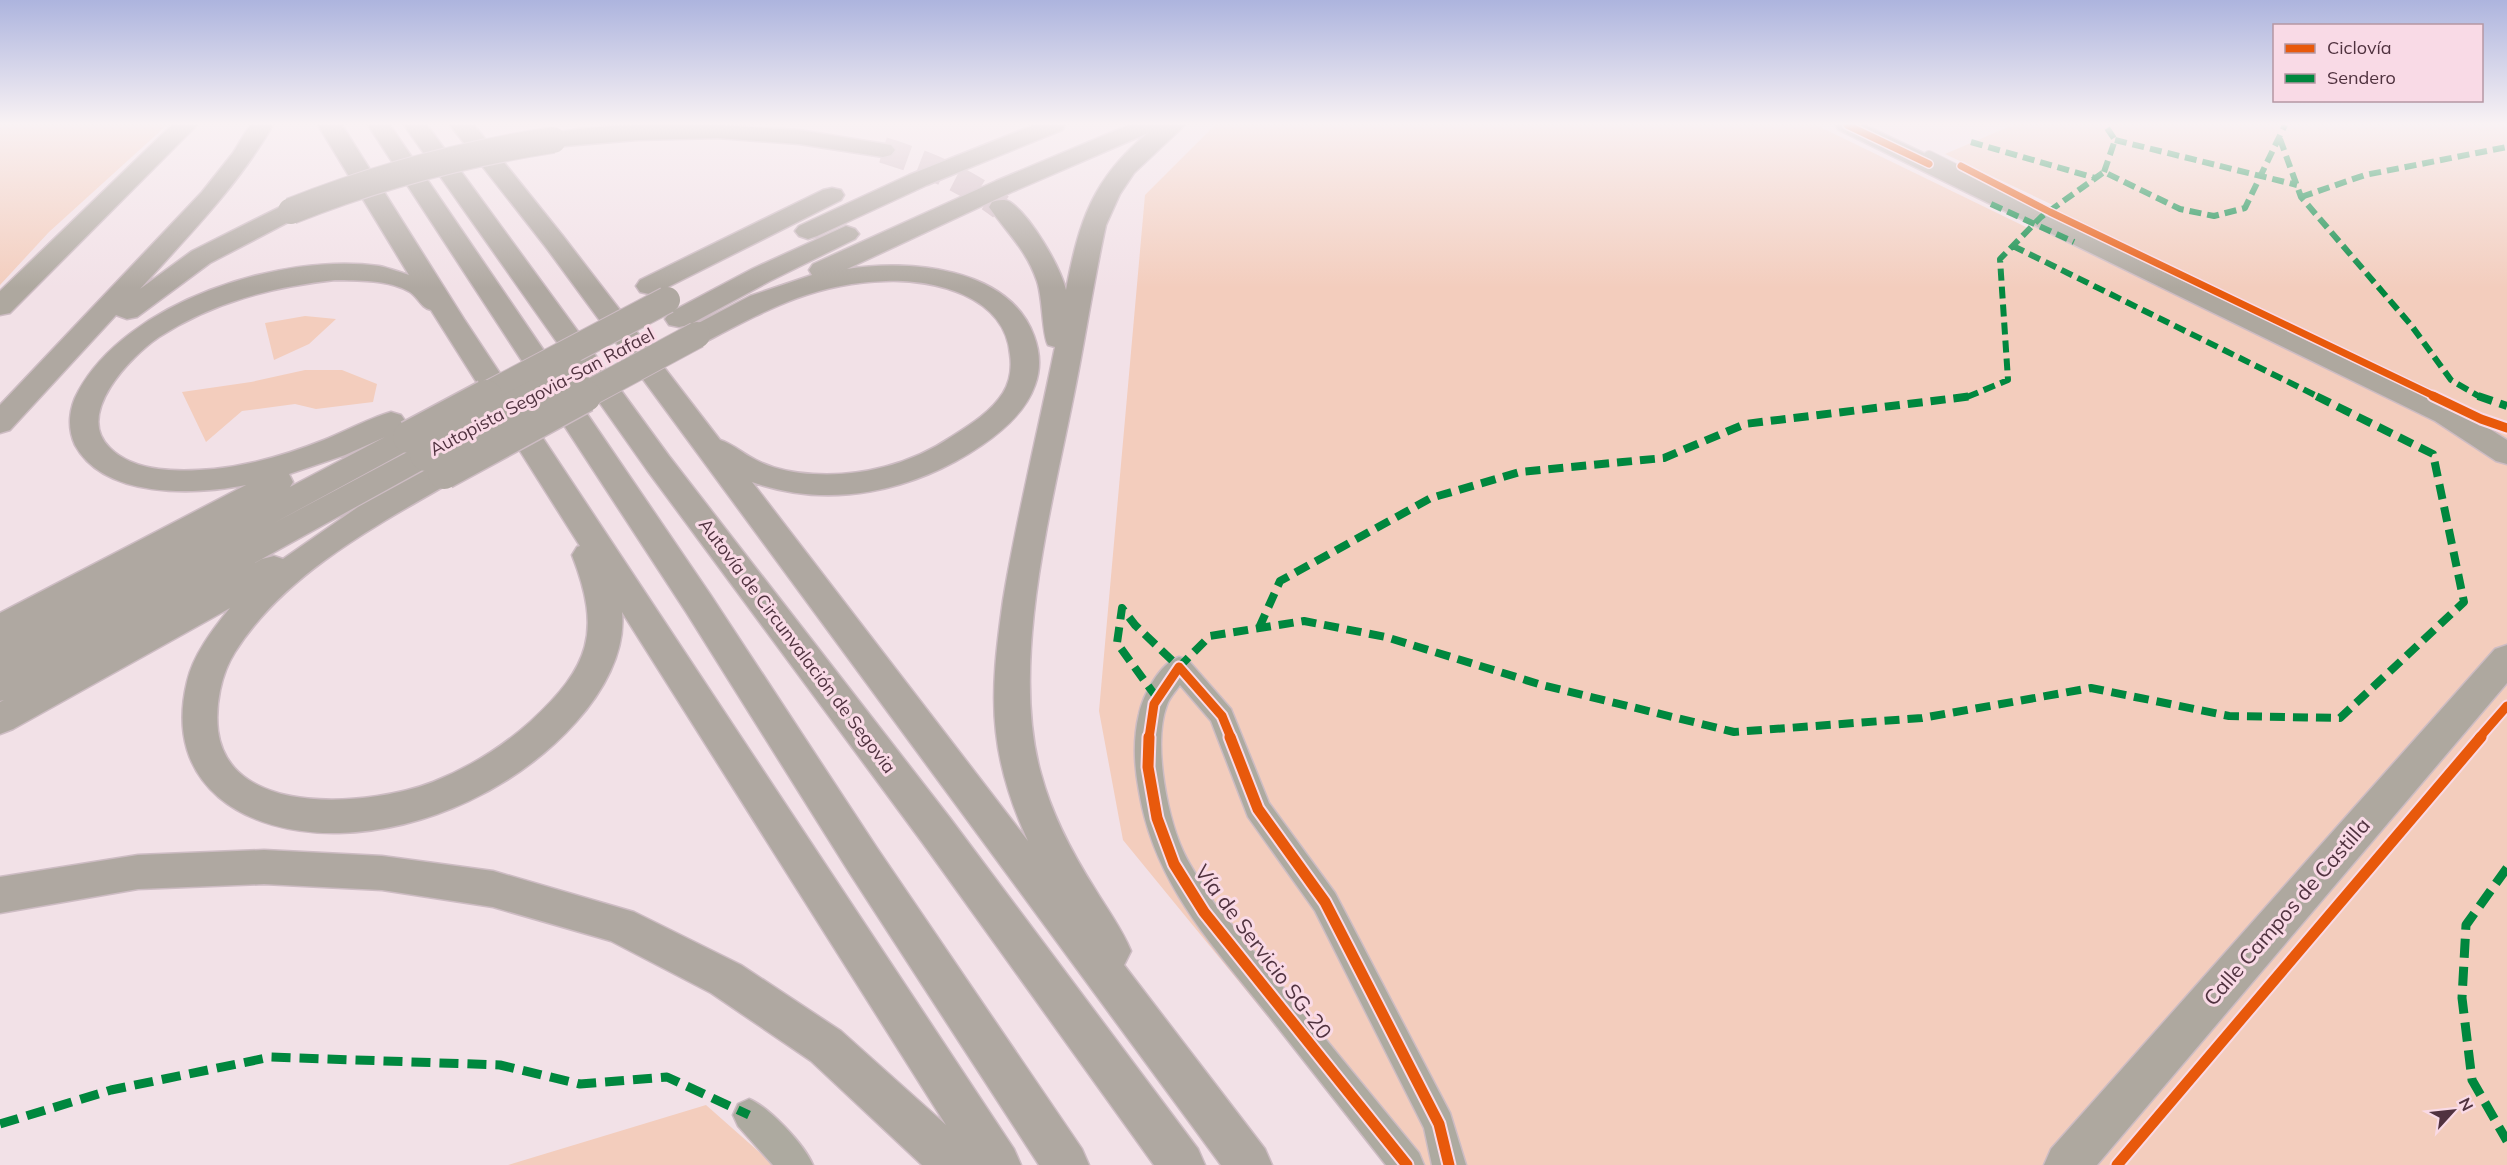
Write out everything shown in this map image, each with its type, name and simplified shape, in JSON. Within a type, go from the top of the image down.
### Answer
[{"type":"highway","points":[[0,423],[211,197],[225,179]]},
{"type":"highway","points":[[364,179],[450,319],[998,1165]]},
{"type":"highway","points":[[0,436],[83,350],[149,293],[219,246],[291,210],[373,179]]},
{"type":"highway","points":[[415,179],[666,554],[863,860],[1066,1165]]},
{"type":"highway","name":"Autovía de Circunvalación de Segovia","points":[[454,179],[658,463],[936,830],[1182,1165]]},
{"type":"highway","points":[[505,179],[554,241],[1241,1154]]},
{"type":"highway","points":[[0,628],[417,447],[673,310],[832,195],[871,179]]},
{"type":"highway","name":"Autopista Segovia-San Rafael","points":[[0,657],[417,447],[920,179]]},
{"type":"highway","name":"Autopista Segovia-San Rafael","points":[[673,310],[761,275],[966,179]]},
{"type":"highway","points":[[742,312],[850,256],[1021,179]]},
{"type":"highway","points":[[1116,179],[1103,201],[1094,225],[1024,575],[1013,659],[1011,703],[1013,725],[1026,788],[1041,830],[1066,878],[1241,1154]]},
{"type":"highway","points":[[1001,207],[1035,247],[1049,273],[1056,297],[1058,333],[1044,470]]},
{"type":"highway","points":[[417,447],[338,447],[296,462],[234,477],[168,480],[140,476],[103,460],[90,447],[85,432],[85,409],[93,390],[115,360],[137,339],[178,314],[248,286],[320,273],[351,271],[382,274],[418,286],[450,319]]},
{"type":"highway","points":[[673,310],[742,312],[789,290],[851,275],[875,273],[919,275],[969,286],[1007,312],[1018,330],[1025,350],[1020,389],[990,425],[944,456],[905,472],[870,482],[832,485],[794,483],[756,472],[718,450],[678,408]]},
{"type":"highway","points":[[417,447],[389,504],[327,543],[270,588],[241,618],[216,657],[204,682],[199,729],[204,752],[214,769],[242,796],[272,808],[304,815],[362,814],[394,809],[433,798],[469,782],[508,761],[548,728],[584,687],[597,662],[604,639],[606,614],[602,593],[565,495]]},
{"type":"highway","name":"Autopista Segovia-San Rafael","points":[[0,687],[417,447]]},
{"type":"highway","points":[[0,719],[389,504]]},
{"type":"highway","points":[[0,896],[138,872],[264,867],[382,873],[493,889],[620,926],[726,979],[826,1046],[927,1137],[952,1165]]},
{"type":"main road","points":[[0,307],[27,277],[128,179]]},
{"type":"main road","points":[[1962,179],[2445,414],[2507,437]]},
{"type":"main road","points":[[2445,414],[2507,454]]},
{"type":"main road","name":"Calle Campos de Castilla","points":[[2067,1165],[2507,659]]},
{"type":"street","name":"Vía de Servicio SG-20","points":[[1407,1165],[1204,912],[1174,864],[1156,818],[1148,767],[1149,727],[1159,695],[1179,667],[1222,716],[1258,809],[1325,902],[1439,1124],[1449,1165]]},
{"type":"street","points":[[749,1115],[796,1165]]},
{"type":"shaded area","points":[[0,179],[107,179],[49,232],[0,285]]},
{"type":"shaded area","points":[[1161,179],[1928,179],[2030,229],[2057,207],[1999,179],[2507,179],[2507,1165],[1389,1165],[1123,840],[1099,711],[1145,195]]},
{"type":"shaded area","points":[[305,316],[336,319],[309,344],[274,360],[265,323]]},
{"type":"shaded area","points":[[305,370],[342,370],[377,384],[373,402],[316,409],[295,404],[242,411],[206,442],[182,392],[251,382]]},
{"type":"shaded area","points":[[706,1105],[774,1165],[508,1165]]},
{"type":"tunnel","points":[[956,179],[1001,207]]},
{"type":"marked path","points":[[1259,628],[1280,581],[1431,498],[1520,472],[1664,458],[1745,424],[1971,397],[2008,380],[2000,259],[2041,217],[2094,179]]},
{"type":"marked path","points":[[2119,179],[2180,209],[2214,216],[2245,208],[2260,179]]},
{"type":"marked path","points":[[2274,179],[2297,185]]},
{"type":"marked path","points":[[2295,179],[2301,197],[2411,325],[2451,380],[2483,399],[2507,406]]},
{"type":"marked path","points":[[2301,197],[2352,179]]},
{"type":"marked path","points":[[1991,204],[2074,242]]},
{"type":"marked path","points":[[1157,698],[1117,643],[1122,608],[1135,625],[1179,667],[1210,636],[1304,621],[1386,637],[1542,685],[1734,732],[1922,718],[2091,688],[2229,716],[2340,718],[2464,602],[2433,454],[2013,246]]},
{"type":"marked path","points":[[2507,868],[2466,925],[2462,998],[2472,1080],[2507,1141]]},
{"type":"marked path","points":[[0,1124],[111,1090],[271,1057],[500,1065],[580,1084],[667,1077],[749,1115]]},
{"type":"cycle path","points":[[1987,179],[2050,212],[2481,419],[2507,428]]},
{"type":"cycle path","points":[[1407,1165],[1204,912],[1174,864],[1157,818],[1148,767],[1149,727],[1154,704],[1179,667],[1222,716],[1258,809],[1325,902],[1439,1124],[1449,1165]]},
{"type":"cycle path","points":[[2117,1165],[2507,706]]}]
